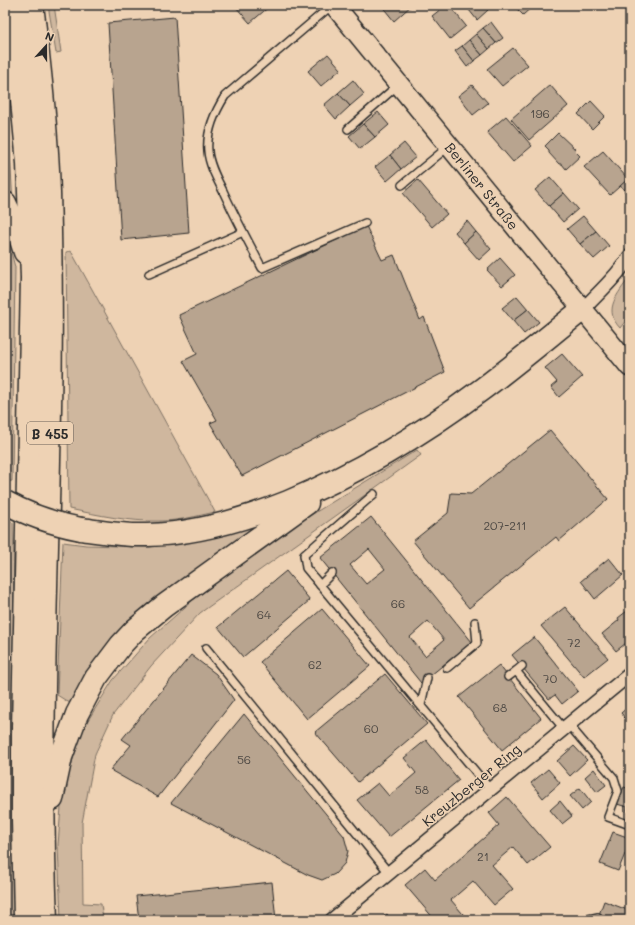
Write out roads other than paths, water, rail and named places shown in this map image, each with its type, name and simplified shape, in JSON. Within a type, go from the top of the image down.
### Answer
[{"type":"highway","name":"B 455","points":[[11,5],[28,163],[32,278],[23,728],[25,920]]},
{"type":"highway","name":"B 455","points":[[32,5],[42,89],[46,139],[50,270],[50,442],[43,728],[46,920]]},
{"type":"highway","points":[[5,204],[18,231],[32,278]]},
{"type":"highway","points":[[44,862],[52,802],[61,757],[68,735],[86,696],[108,661],[134,630],[164,606],[340,479],[406,441],[453,410],[514,365],[583,309]]},
{"type":"highway","points":[[5,502],[49,521],[81,529],[119,535],[147,535],[200,529],[233,521],[270,509],[340,479]]},
{"type":"street","name":"Berliner Straße","points":[[333,5],[630,367]]},
{"type":"street","points":[[583,309],[620,271],[630,256]]},
{"type":"street","name":"Kreuzberger Ring","points":[[332,920],[630,674]]},
{"type":"lane","points":[[333,5],[225,96],[216,110],[210,127],[208,151],[210,162],[218,180],[262,268],[365,224]]},
{"type":"lane","points":[[348,129],[399,84]]},
{"type":"lane","points":[[402,185],[450,146]]},
{"type":"lane","points":[[149,274],[243,232]]},
{"type":"lane","points":[[374,494],[304,555],[306,568],[490,789]]},
{"type":"lane","points":[[320,585],[332,573]]},
{"type":"lane","points":[[447,668],[477,642],[475,622]]},
{"type":"lane","points":[[206,648],[389,873]]},
{"type":"lane","points":[[508,677],[522,666]]},
{"type":"lane","points":[[516,671],[614,778],[618,791],[608,817],[630,825]]},
{"type":"lane","points":[[421,705],[428,678]]},
{"type":"lane","points":[[589,920],[598,917]]}]
